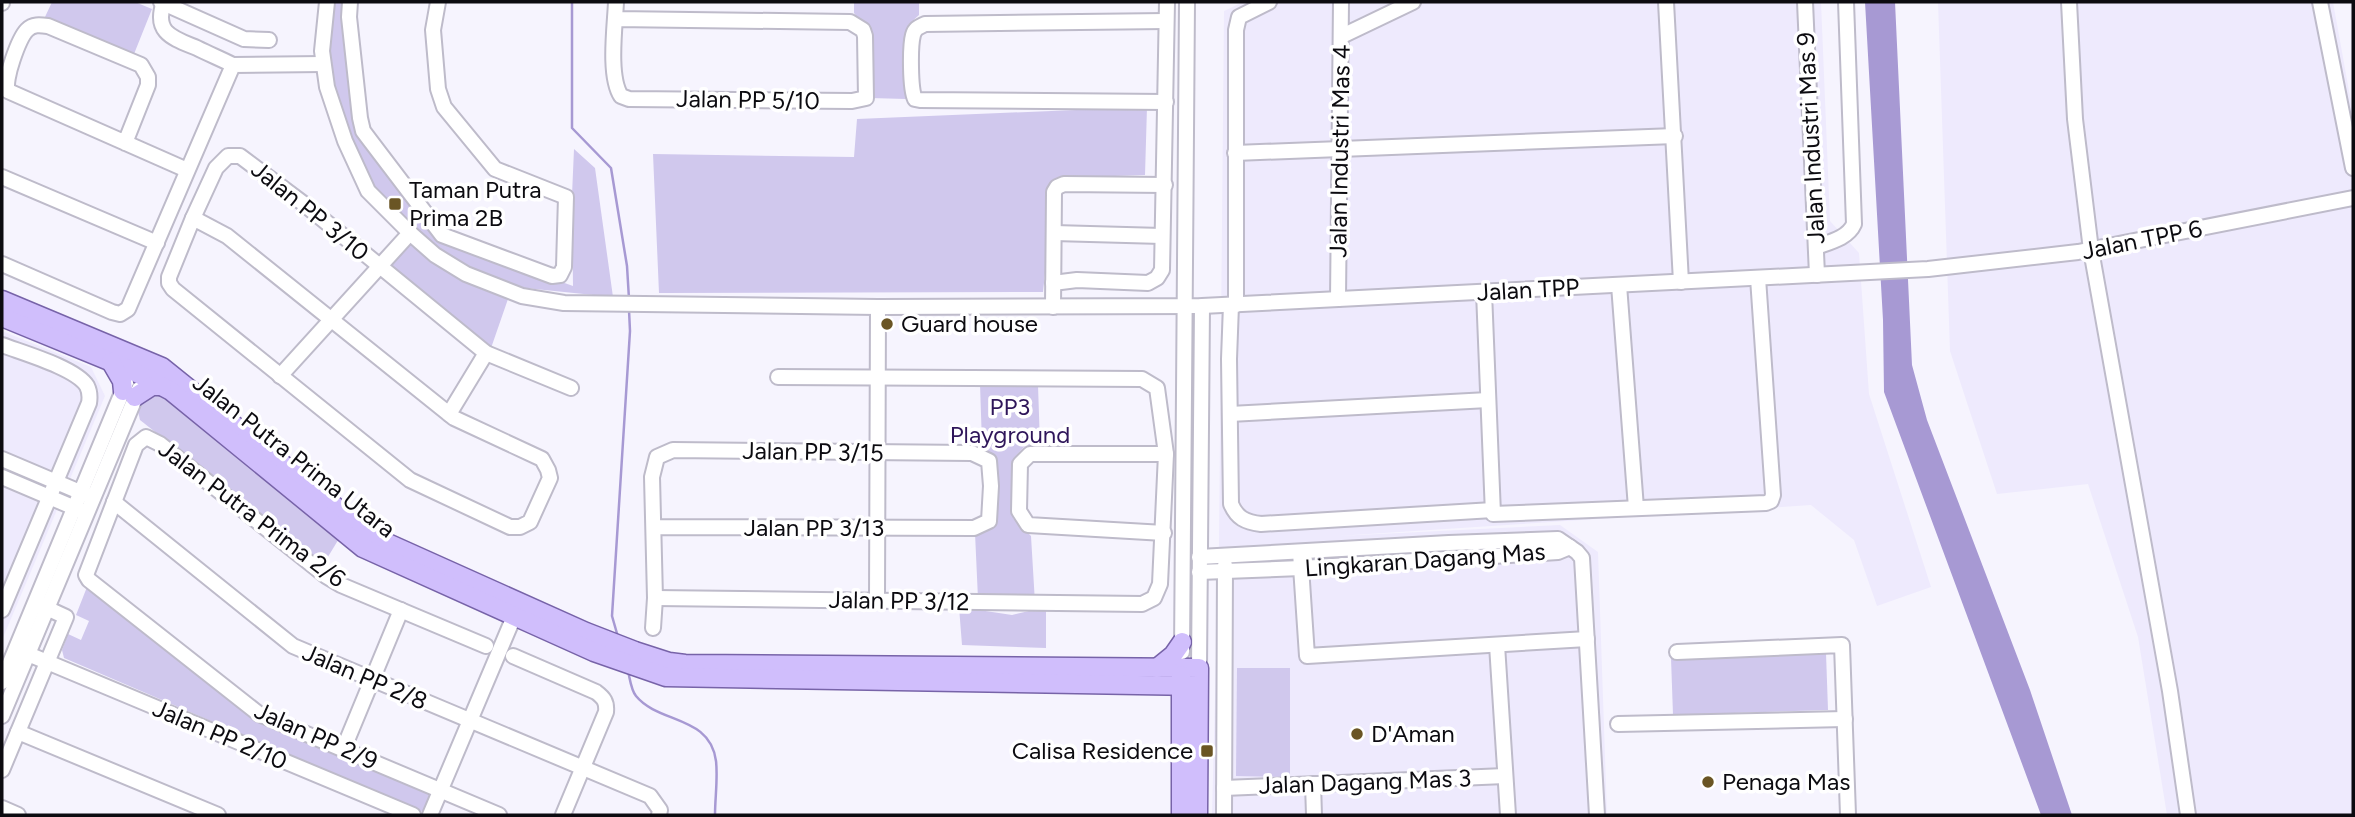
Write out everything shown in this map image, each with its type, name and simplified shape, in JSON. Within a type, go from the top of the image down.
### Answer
[{"type":"main road","name":"Jalan Putra Prima Utara","points":[[2,300],[140,366],[179,379],[372,536],[517,608],[594,652],[635,660]]},
{"type":"main road","name":"Jalan Putra Prima Utara","points":[[2,317],[111,362],[140,366],[363,548],[586,632],[635,660]]},
{"type":"main road","points":[[111,362],[129,394],[162,386]]},
{"type":"main road","points":[[1156,676],[1182,642]]},
{"type":"main road","points":[[635,660],[666,677],[687,679],[1190,677]]},
{"type":"main road","points":[[1156,676],[1181,712]]},
{"type":"main road","points":[[1181,815],[1181,712],[1190,677]]},
{"type":"main road","points":[[1190,677],[1198,815]]},
{"type":"street","points":[[270,40],[244,39],[163,2],[161,25],[170,37],[233,65],[323,64]]},
{"type":"street","name":"Jalan TPP","points":[[327,2],[321,51],[327,87],[345,141],[368,191],[435,255],[466,274],[522,296],[564,303],[878,307],[1202,306],[1854,273]]},
{"type":"street","points":[[350,2],[349,17],[363,131],[442,235],[552,276],[560,275],[564,267],[566,197],[495,169],[444,107],[438,89],[433,30],[433,18],[438,2]]},
{"type":"street","points":[[615,19],[616,2]]},
{"type":"street","points":[[1053,283],[1077,280],[1148,283],[1157,278],[1162,270],[1167,2]]},
{"type":"street","points":[[1187,2],[1182,642],[1190,677]]},
{"type":"street","points":[[1269,2],[1239,17],[1236,30],[1231,504],[1236,514],[1247,522],[1261,524],[1493,510]]},
{"type":"street","name":"Jalan Industri Mas 4","points":[[1338,299],[1341,2]]},
{"type":"street","points":[[1342,36],[1413,2]]},
{"type":"street","points":[[1666,2],[1681,282]]},
{"type":"street","name":"Jalan Industri Mas 9","points":[[1805,2],[1817,275]]},
{"type":"street","points":[[1816,247],[1844,236],[1851,231],[1854,224],[1846,2]]},
{"type":"street","points":[[2070,2],[2075,119],[2091,250],[2170,691],[2188,815]]},
{"type":"street","points":[[2320,2],[2353,168]]},
{"type":"street","name":"Jalan PP 5/10","points":[[615,19],[850,22],[863,30],[865,36],[866,98],[852,101],[629,99],[621,96],[616,89],[615,19]]},
{"type":"street","points":[[1166,21],[925,24],[917,28],[912,37],[912,90],[915,99],[1166,102]]},
{"type":"street","points":[[125,143],[148,85],[148,77],[141,65],[48,26],[29,27],[22,37],[5,82],[8,91],[125,143],[187,170]]},
{"type":"street","points":[[2,264],[112,312],[120,314],[128,309],[233,65]]},
{"type":"street","points":[[1235,153],[1675,136]]},
{"type":"street","name":"Jalan PP 3/10","points":[[280,376],[169,283],[193,218],[216,168],[228,156],[240,156],[304,204],[486,353],[571,388]]},
{"type":"street","points":[[2,177],[157,243]]},
{"type":"street","points":[[1053,307],[1056,187],[1064,184],[1165,185]]},
{"type":"street","name":"Jalan TPP 6","points":[[1854,273],[1928,269],[2091,250],[2353,198]]},
{"type":"street","points":[[193,218],[227,236],[331,321],[449,414],[542,459],[550,478],[530,522],[520,527],[510,527],[410,480],[280,376],[331,321],[410,233]]},
{"type":"street","points":[[1054,233],[1162,236]]},
{"type":"street","points":[[1184,276],[1170,299],[1157,306],[1171,317],[1184,339]]},
{"type":"street","points":[[1484,292],[1493,514],[1766,503],[1771,501],[1773,495],[1758,278]]},
{"type":"street","points":[[1619,285],[1636,508]]},
{"type":"street","points":[[1202,340],[1217,315],[1233,305]]},
{"type":"street","points":[[1190,677],[1199,572],[1202,306]]},
{"type":"street","points":[[877,601],[878,307]]},
{"type":"street","points":[[2,345],[74,375],[86,385],[90,394],[89,403],[56,482],[6,590],[2,610]]},
{"type":"street","points":[[449,414],[486,353]]},
{"type":"street","points":[[2,682],[41,606],[140,366]]},
{"type":"street","points":[[778,377],[1142,379],[1157,388],[1166,454],[1164,533],[1028,525],[1019,511],[1020,464],[1030,454],[1166,454]]},
{"type":"street","points":[[1230,414],[1488,400]]},
{"type":"street","name":"Jalan Putra Prima 2/6","points":[[114,502],[136,445],[146,437],[153,438],[326,576],[341,585],[486,646]]},
{"type":"street","name":"Jalan PP 3/15","points":[[654,527],[652,477],[657,457],[673,450],[972,453],[989,461],[991,486],[989,521],[974,528]]},
{"type":"street","points":[[2,459],[87,495]]},
{"type":"street","points":[[2,477],[81,511]]},
{"type":"street","name":"Jalan PP 2/9","points":[[114,502],[86,575],[100,589],[251,709],[499,815]]},
{"type":"street","name":"Jalan PP 2/8","points":[[114,502],[293,646],[650,796],[660,810],[659,815]]},
{"type":"street","points":[[653,628],[654,527]]},
{"type":"street","name":"Jalan PP 3/13","points":[[654,527],[974,528]]},
{"type":"street","name":"Jalan PP 3/12","points":[[655,598],[1142,604],[1154,598],[1160,583],[1164,533]]},
{"type":"street","name":"Lingkaran Dagang Mas","points":[[1199,572],[1225,564],[1300,552],[1558,540],[1570,548]]},
{"type":"street","points":[[1570,548],[1582,558],[1597,815]]},
{"type":"street","name":"Lingkaran Dagang Mas","points":[[1199,557],[1225,564],[1301,568],[1558,552],[1570,548]]},
{"type":"street","points":[[1300,552],[1307,656],[1587,639]]},
{"type":"street","points":[[1224,815],[1225,564]]},
{"type":"street","points":[[2,716],[6,692],[28,654],[41,606]]},
{"type":"street","points":[[2,770],[66,617],[41,606]]},
{"type":"street","points":[[430,815],[517,608]]},
{"type":"street","points":[[343,750],[401,610]]},
{"type":"street","points":[[1497,645],[1508,815]]},
{"type":"street","points":[[1677,652],[1842,645],[1848,815]]},
{"type":"street","name":"Jalan PP 2/10","points":[[28,654],[413,815]]},
{"type":"street","points":[[513,656],[602,696],[607,704],[563,815]]},
{"type":"street","points":[[1618,724],[1845,719]]},
{"type":"street","points":[[18,732],[218,815]]},
{"type":"street","name":"Jalan Dagang Mas 3","points":[[1224,788],[1505,776]]},
{"type":"street","points":[[1313,784],[1314,815]]},
{"type":"shaded area","points":[[1243,2],[1821,2],[1830,221],[1859,253],[1869,394],[1931,587],[1877,606],[1854,540],[1811,505],[1338,536],[1560,525],[1598,552],[1607,815],[1212,815],[1219,544],[1224,11]]},
{"type":"shaded area","points":[[1865,2],[1895,2],[1912,365],[1927,420],[2030,690],[2072,815],[2041,815],[1884,392],[1883,320]]},
{"type":"shaded area","points":[[1938,2],[2333,2],[2353,113],[2353,815],[2167,815],[2138,637],[2088,484],[1997,494],[1950,351]]},
{"type":"shaded area","points":[[2,331],[91,367],[105,396],[2,640]]},
{"type":"green space","points":[[52,2],[135,2],[152,9],[134,54],[45,17]]},
{"type":"green space","points":[[331,2],[341,2],[358,135],[439,238],[573,286],[574,149],[595,168],[613,297],[505,286],[444,256],[369,186],[338,110],[326,52]]},
{"type":"green space","points":[[854,2],[919,2],[919,15],[908,25],[906,99],[870,98],[872,38],[854,13]]},
{"type":"green space","points":[[1147,107],[1145,175],[1055,178],[1043,292],[659,293],[653,154],[854,157],[857,119]]},
{"type":"green space","points":[[407,241],[455,276],[508,299],[490,351],[384,266]]},
{"type":"green space","name":"PP3 Playground","points":[[980,384],[1038,385],[1040,445],[1024,447],[1014,458],[1013,518],[1031,536],[1035,603],[978,599],[975,533],[991,522],[991,456],[982,444]]},
{"type":"green space","points":[[159,390],[340,537],[323,565],[140,420],[136,403]]},
{"type":"green space","points":[[87,587],[92,587],[251,714],[433,792],[423,812],[64,658],[62,650],[68,634],[81,640],[89,621],[76,615]]},
{"type":"green space","points":[[959,607],[1012,615],[1046,607],[1046,648],[962,645]]},
{"type":"green space","points":[[1826,653],[1828,710],[1673,715],[1671,658]]},
{"type":"green space","points":[[1237,668],[1290,668],[1290,777],[1236,776]]},
{"type":"waterway","points":[[572,2],[572,128],[611,168],[627,266],[629,299]]},
{"type":"waterway","points":[[618,637],[612,616],[630,331],[629,310]]},
{"type":"waterway","points":[[628,671],[634,694],[646,705],[694,728],[704,735],[712,746],[717,768],[715,815]]},
{"type":"place","name":"Taman Putra Prima 2B","points":[[395,204]]},
{"type":"place","name":"Guard house","points":[[887,324]]},
{"type":"place","name":"D'Aman","points":[[1357,734]]},
{"type":"place","name":"Calisa Residence","points":[[1207,751]]},
{"type":"place","name":"Penaga Mas","points":[[1708,782]]}]
